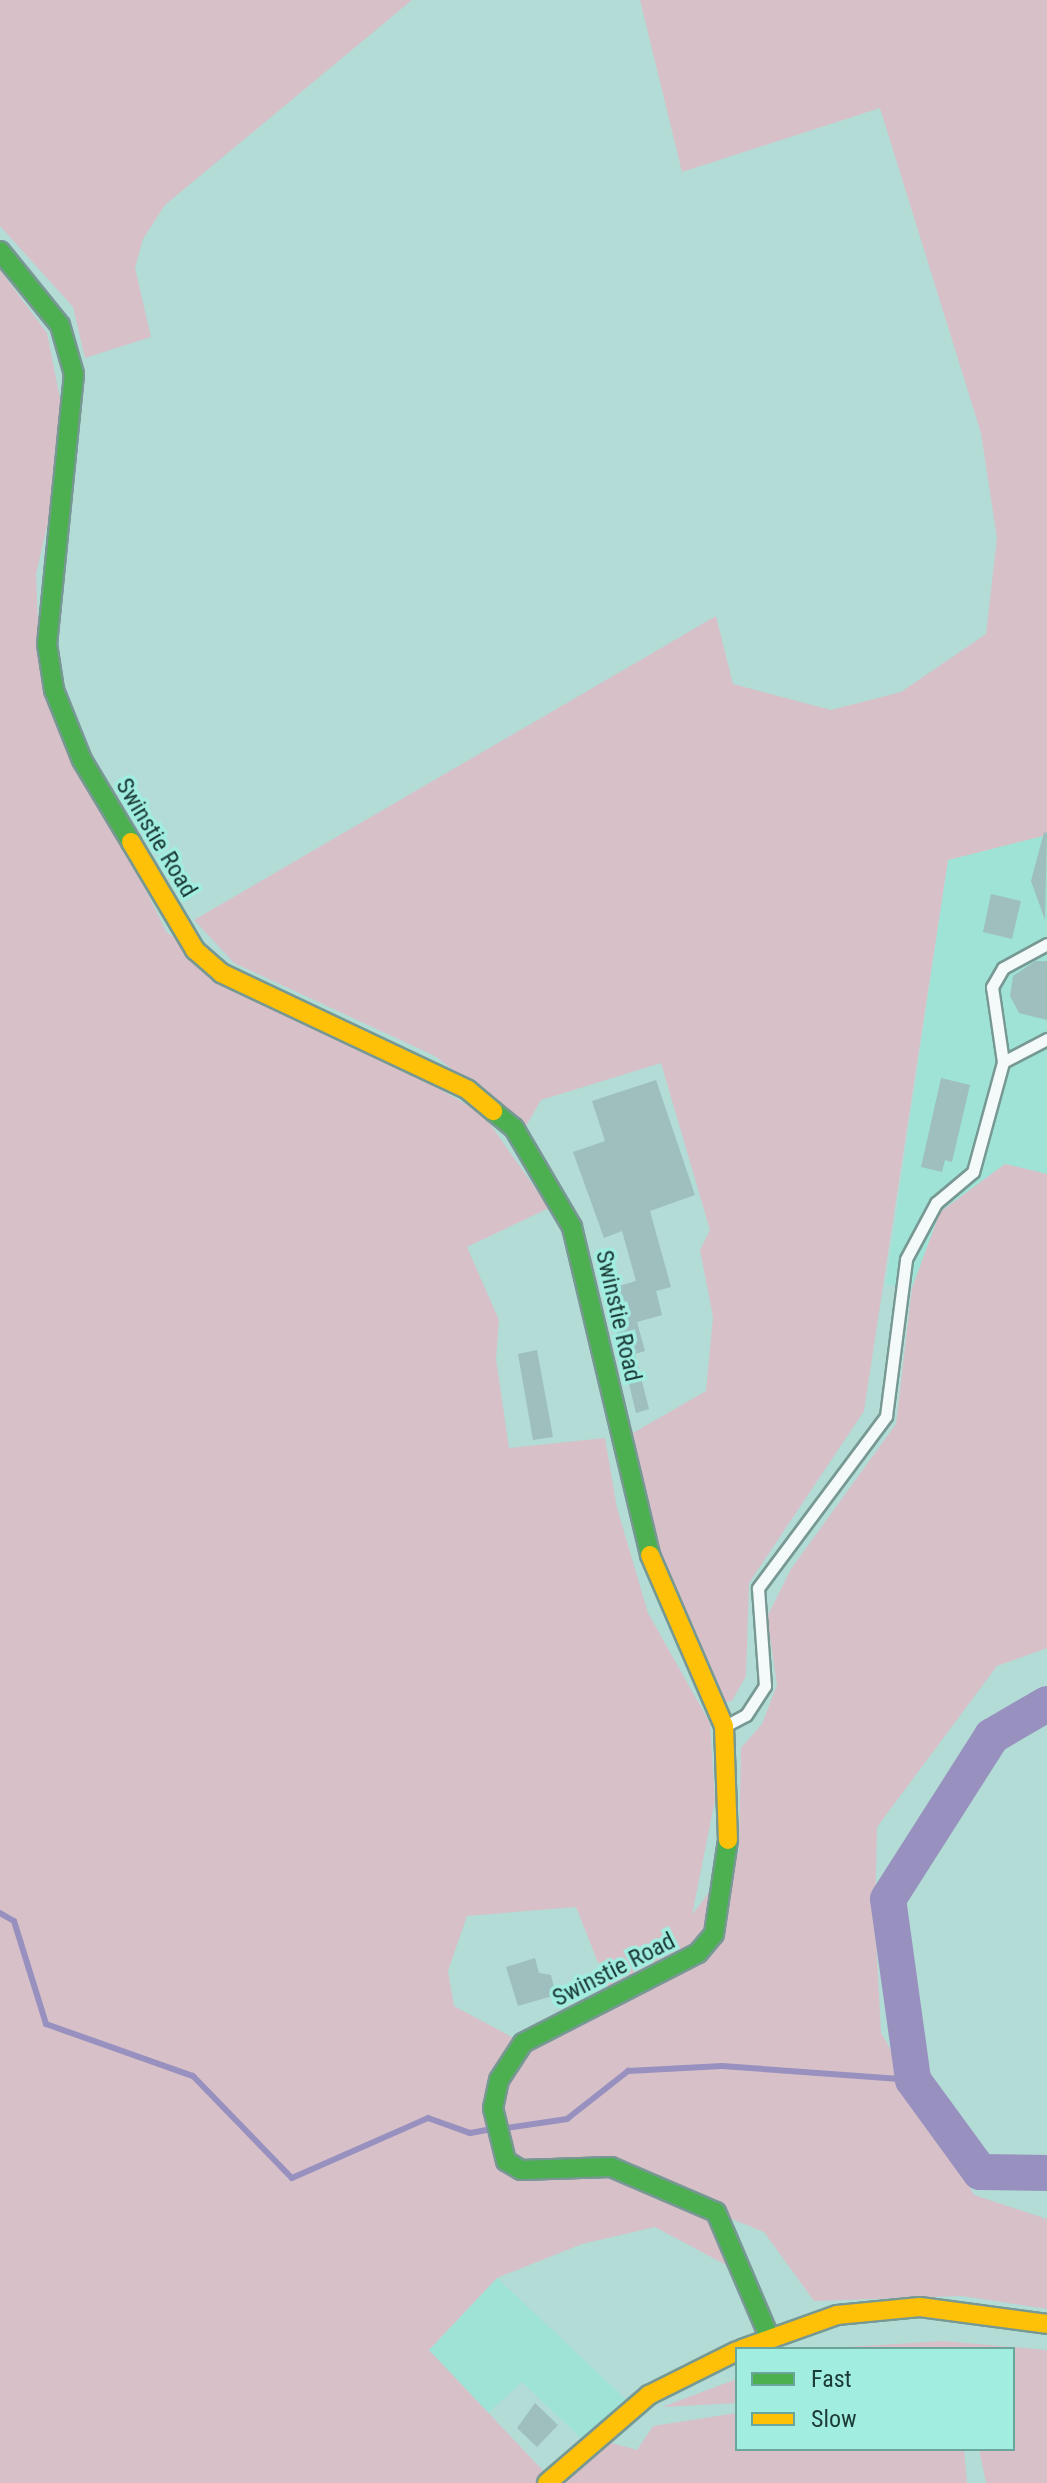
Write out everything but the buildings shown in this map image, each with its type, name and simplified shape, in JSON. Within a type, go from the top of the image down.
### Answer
[{"type":"street","name":"Swinstie Road","points":[[0,251],[60,325],[74,374],[47,644],[54,690],[82,760],[195,950],[221,973],[468,1090],[514,1128],[572,1227],[653,1568],[724,1726],[730,1810],[726,1883],[714,1934],[675,1967],[523,2043],[499,2080],[494,2116],[506,2161],[521,2170],[611,2167],[716,2212],[769,2336]]},
{"type":"street","points":[[745,2347],[769,2336],[837,2315],[920,2307],[1047,2324]]},
{"type":"street","points":[[547,2483],[649,2395],[735,2352]]},
{"type":"lane","points":[[724,1726],[746,1715],[765,1686],[758,1588],[886,1416],[906,1259],[936,1203],[973,1172],[1003,1062],[992,987],[1003,968],[1047,944]]},
{"type":"lane","points":[[1003,1062],[1047,1039]]},
{"type":"shaded area","points":[[0,0],[412,0],[165,205],[143,239],[135,268],[151,337],[85,358],[73,307],[0,226]]},
{"type":"shaded area","points":[[640,0],[1047,0],[1047,835],[948,860],[864,1411],[749,1583],[746,1676],[732,1701],[721,1703],[651,1528],[633,1433],[706,1391],[713,1317],[700,1250],[710,1230],[661,1063],[541,1100],[526,1126],[435,1056],[234,963],[194,920],[716,616],[733,684],[831,710],[901,692],[986,634],[997,538],[981,433],[880,108],[682,172]]},
{"type":"shaded area","points":[[0,270],[47,333],[61,403],[52,505],[36,574],[40,676],[167,933],[483,1114],[549,1208],[467,1247],[499,1320],[496,1359],[509,1448],[605,1438],[617,1508],[648,1613],[710,1723],[715,1800],[692,1915],[739,1852],[741,1748],[762,1724],[777,1685],[767,1617],[791,1569],[896,1424],[912,1288],[940,1212],[1005,1164],[1047,1174],[1047,1648],[997,1666],[877,1827],[875,1917],[881,2033],[974,2195],[1047,2219],[1047,2309],[962,2296],[814,2301],[764,2232],[717,2213],[728,2266],[655,2227],[582,2244],[497,2278],[429,2350],[551,2479],[593,2438],[637,2450],[653,2426],[735,2413],[735,2451],[964,2451],[967,2483],[0,2483]],"holes":[[[576,1907],[612,1998],[523,2043],[454,2006],[448,1971],[467,1916]]]},
{"type":"shaded area","points":[[1047,835],[1047,1174],[1005,1164],[940,1212],[912,1288],[886,1284],[948,860]]},
{"type":"shaded area","points":[[497,2278],[634,2407],[587,2444],[522,2382],[487,2414],[428,2350]]},
{"type":"shaded area","points":[[943,2341],[1012,2347],[847,2347]]},
{"type":"shaded area","points":[[1015,2347],[1047,2350],[1047,2483],[986,2483],[979,2451],[1015,2451]]},
{"type":"shaded area","points":[[735,2380],[735,2403],[662,2407]]},
{"type":"waterway","points":[[1047,1704],[992,1736],[888,1899],[913,2080],[980,2172],[1047,2173]]},
{"type":"waterway","points":[[0,1913],[14,1921],[46,2024],[193,2076],[292,2178],[428,2118],[470,2133],[487,2130]]},
{"type":"waterway","points":[[506,2128],[567,2119],[628,2071],[722,2066],[913,2080]]},
{"type":"traffic: fast","points":[[0,251],[60,325],[74,374],[47,644],[54,690],[82,760],[131,842]]},
{"type":"traffic: fast","points":[[493,1111],[514,1128],[572,1227],[650,1555]]},
{"type":"traffic: fast","points":[[728,1840],[714,1934],[698,1953],[523,2043],[499,2080],[493,2108],[506,2161],[521,2170],[611,2167],[716,2212],[769,2336]]},
{"type":"traffic: slow","points":[[131,842],[195,950],[221,973],[468,1090],[493,1111]]},
{"type":"traffic: slow","points":[[650,1555],[724,1726],[728,1840]]},
{"type":"traffic: slow","points":[[748,2347],[837,2315],[920,2307],[1047,2324]]},
{"type":"traffic: slow","points":[[547,2483],[649,2395],[735,2352]]}]
